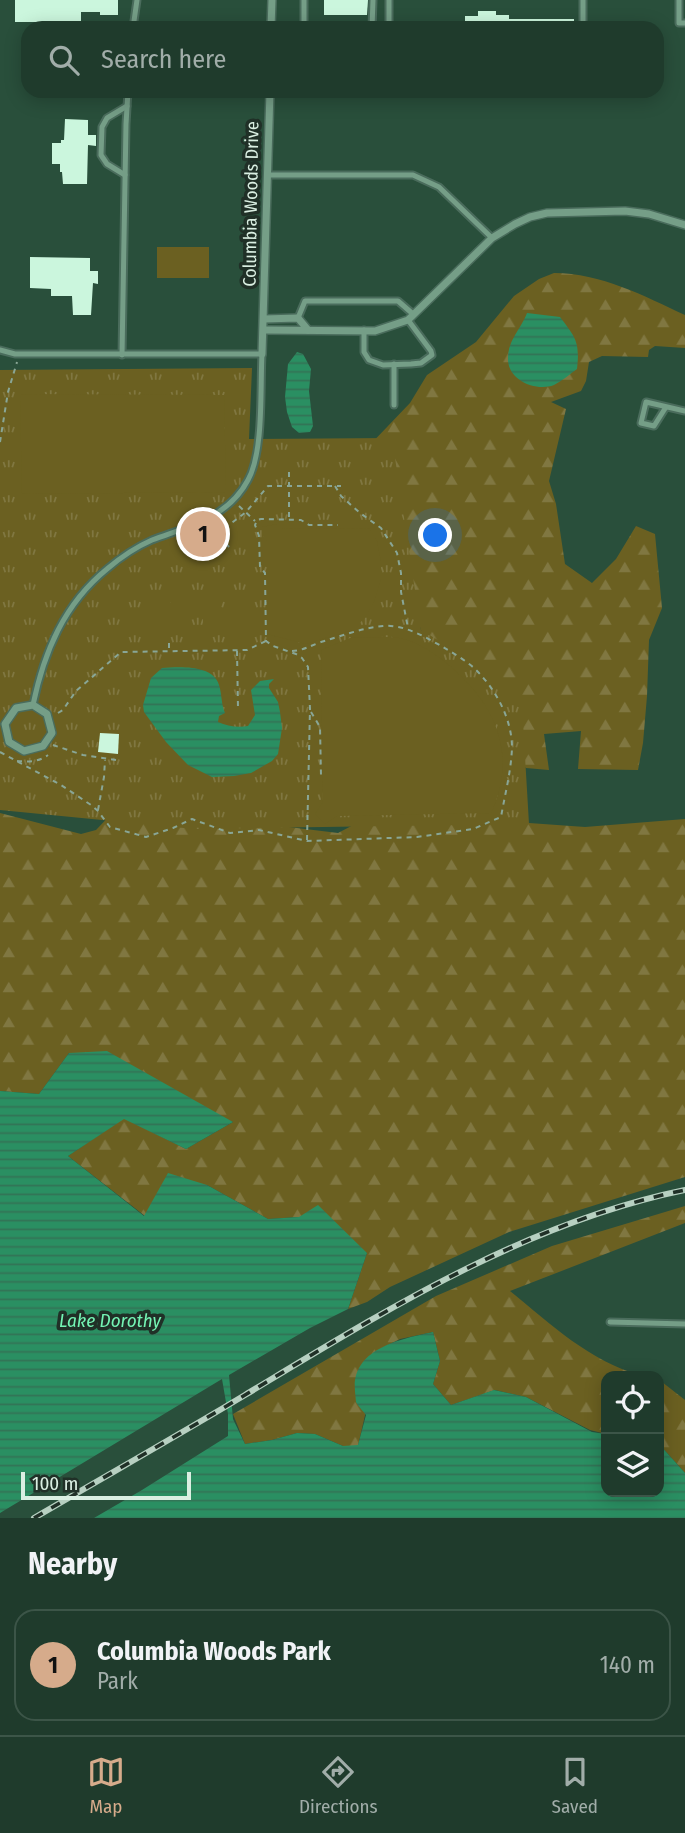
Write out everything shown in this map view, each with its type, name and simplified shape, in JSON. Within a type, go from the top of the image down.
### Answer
[{"type":"street","points":[[271,21],[272,0]]},
{"type":"street","name":"Columbia Woods Drive","points":[[262,354],[270,98]]},
{"type":"street","points":[[264,330],[375,331],[411,317],[492,238],[530,217],[563,211],[625,211],[649,214],[685,225]]},
{"type":"street","points":[[264,319],[298,318],[308,330]]},
{"type":"street","points":[[33,705],[47,714],[48,719],[52,733],[43,746],[24,751],[9,742],[5,724],[16,708],[33,705]]},
{"type":"lane","points":[[134,21],[136,0]]},
{"type":"lane","points":[[304,0],[304,21]]},
{"type":"lane","points":[[372,21],[373,0]]},
{"type":"lane","points":[[389,0],[389,21]]},
{"type":"lane","points":[[583,0],[583,21]]},
{"type":"lane","points":[[678,0],[679,23],[685,23]]},
{"type":"lane","points":[[122,355],[128,98]]},
{"type":"lane","points":[[125,175],[107,164],[101,155],[102,127],[107,118],[127,106]]},
{"type":"lane","points":[[268,175],[413,175],[439,187],[492,238]]},
{"type":"lane","points":[[298,318],[305,301],[398,302],[411,317],[432,355],[421,363],[375,363],[366,357],[364,352],[364,330]]},
{"type":"lane","points":[[0,350],[10,354],[262,354]]},
{"type":"lane","name":"Columbia Woods Drive","points":[[33,705],[38,678],[51,642],[65,615],[85,588],[130,552],[152,540],[213,516],[234,500],[248,480],[257,456],[262,354]]},
{"type":"lane","points":[[394,364],[394,405]]},
{"type":"lane","points":[[666,407],[654,426],[641,423],[646,402],[685,411]]},
{"type":"lane","points":[[610,1322],[685,1324]]},
{"type":"path","points":[[0,442],[8,393],[19,354]]},
{"type":"path","points":[[289,472],[289,519]]},
{"type":"path","points":[[229,547],[225,542],[225,528],[246,512],[268,486],[341,486]]},
{"type":"path","points":[[335,486],[341,496],[381,528],[397,553],[408,629]]},
{"type":"path","points":[[0,752],[61,785],[98,811],[110,827],[146,837],[192,819],[230,833],[260,830],[307,841],[449,833],[473,829],[501,817],[509,780],[512,747],[504,709],[493,690],[474,668],[430,639],[408,629],[386,625],[365,629],[302,651],[272,646],[266,641],[265,573],[260,567],[260,543],[256,522],[234,500]]},
{"type":"path","points":[[256,522],[261,519],[289,519],[300,520],[309,525],[338,525]]},
{"type":"path","points":[[48,719],[63,710],[76,691],[121,652],[251,649],[266,641]]},
{"type":"path","points":[[169,643],[169,651]]},
{"type":"path","points":[[225,650],[226,643]]},
{"type":"path","points":[[237,650],[238,708]]},
{"type":"path","points":[[291,651],[302,658],[308,667],[310,709],[307,841]]},
{"type":"path","points":[[310,709],[320,727],[321,776]]},
{"type":"path","points":[[47,741],[83,755],[116,760]]},
{"type":"path","points":[[98,811],[105,758]]},
{"type":"green space","points":[[157,247],[209,247],[209,278],[157,278]]},
{"type":"green space","points":[[554,273],[605,281],[685,315],[685,348],[655,346],[649,350],[648,357],[602,356],[589,362],[586,381],[581,391],[551,402],[566,409],[549,481],[556,504],[565,564],[592,583],[616,559],[636,526],[655,534],[662,608],[649,640],[647,696],[638,770],[578,769],[581,731],[544,734],[549,770],[526,768],[516,757],[421,630],[365,450],[410,403],[427,375],[476,342],[514,296],[539,279]]},
{"type":"green space","points":[[252,368],[249,439],[392,438],[421,630],[521,689],[529,824],[194,829],[0,810],[0,370]]},
{"type":"green space","points":[[20,394],[224,395],[226,492],[22,494]]},
{"type":"green space","points":[[277,524],[283,529],[369,528],[377,541],[381,579],[374,602],[364,619],[352,630],[306,644],[267,634],[267,541],[262,535],[262,527]]},
{"type":"green space","points":[[147,592],[165,592],[165,633],[147,633]]},
{"type":"green space","points":[[171,592],[190,592],[190,633],[171,633]]},
{"type":"green space","points":[[203,592],[221,592],[221,632],[203,632]]},
{"type":"green space","points":[[228,592],[246,592],[246,632],[228,632]]},
{"type":"green space","points":[[350,638],[398,638],[422,646],[450,666],[480,697],[498,732],[502,751],[499,792],[491,813],[337,816],[325,824],[315,814],[323,802],[321,650]]},
{"type":"green space","points":[[119,806],[338,833],[361,821],[474,819],[585,827],[685,819],[685,1177],[509,1232],[348,1309],[367,1253],[299,1217],[268,1219],[207,1185],[145,1216],[68,1156],[124,1118],[186,1149],[233,1122],[69,1053],[39,1094],[0,1091],[0,813],[81,834],[96,830]]},
{"type":"green space","points":[[685,1206],[685,1223],[510,1291],[588,1351],[628,1371],[601,1371],[601,1433],[590,1430],[526,1397],[495,1390],[451,1405],[433,1384],[440,1361],[433,1332],[400,1339],[380,1349],[358,1446],[343,1446],[315,1434],[297,1433],[245,1444],[233,1414],[436,1296],[552,1246]]},
{"type":"green space","points":[[664,1384],[685,1400],[685,1473],[664,1450]]},
{"type":"water","points":[[527,313],[560,317],[576,341],[577,369],[554,385],[531,385],[517,378],[509,366],[510,346]]},
{"type":"water","points":[[297,352],[303,354],[311,369],[309,391],[313,426],[310,432],[299,433],[292,427],[287,412],[285,397],[288,364]]},
{"type":"water","points":[[162,668],[194,668],[210,673],[219,685],[225,713],[219,716],[218,722],[236,727],[248,726],[255,715],[251,690],[260,681],[274,679],[269,688],[278,702],[280,712],[282,728],[278,754],[272,761],[251,773],[234,776],[212,777],[188,765],[166,742],[144,712],[143,705],[151,678]]},
{"type":"water","name":"Lake Dorothy","points":[[107,1051],[233,1122],[186,1149],[124,1119],[68,1156],[144,1216],[168,1173],[207,1185],[268,1219],[299,1217],[318,1205],[367,1253],[348,1309],[229,1375],[233,1419],[245,1444],[297,1433],[315,1434],[343,1446],[358,1445],[366,1415],[356,1402],[356,1377],[361,1365],[380,1348],[433,1332],[440,1361],[433,1384],[451,1405],[494,1390],[526,1397],[592,1432],[601,1433],[601,1497],[664,1497],[664,1450],[685,1473],[685,1518],[94,1518],[228,1436],[228,1414],[222,1379],[0,1513],[0,1091],[39,1094],[69,1053]]},
{"type":"building","points":[[15,0],[118,0],[118,15],[81,12],[81,21],[15,22]]},
{"type":"building","points":[[324,0],[368,0],[367,15],[324,15]]},
{"type":"building","points":[[478,11],[496,11],[496,15],[509,15],[509,19],[574,21],[465,21],[465,16],[478,16]]},
{"type":"building","points":[[65,119],[88,120],[88,135],[96,135],[96,146],[88,145],[87,184],[63,184],[60,164],[52,164],[52,143],[61,143],[61,140],[64,140]]},
{"type":"building","points":[[30,257],[90,258],[90,271],[98,271],[98,284],[93,283],[91,315],[73,315],[72,296],[51,296],[51,289],[30,288]]},
{"type":"building","points":[[100,733],[119,734],[118,754],[98,752]]},
{"type":"railway","points":[[34,1518],[402,1302],[456,1274],[511,1247],[568,1224],[685,1190]]},
{"type":"place","name":"Columbia Woods Park","points":[[203,534]]}]
